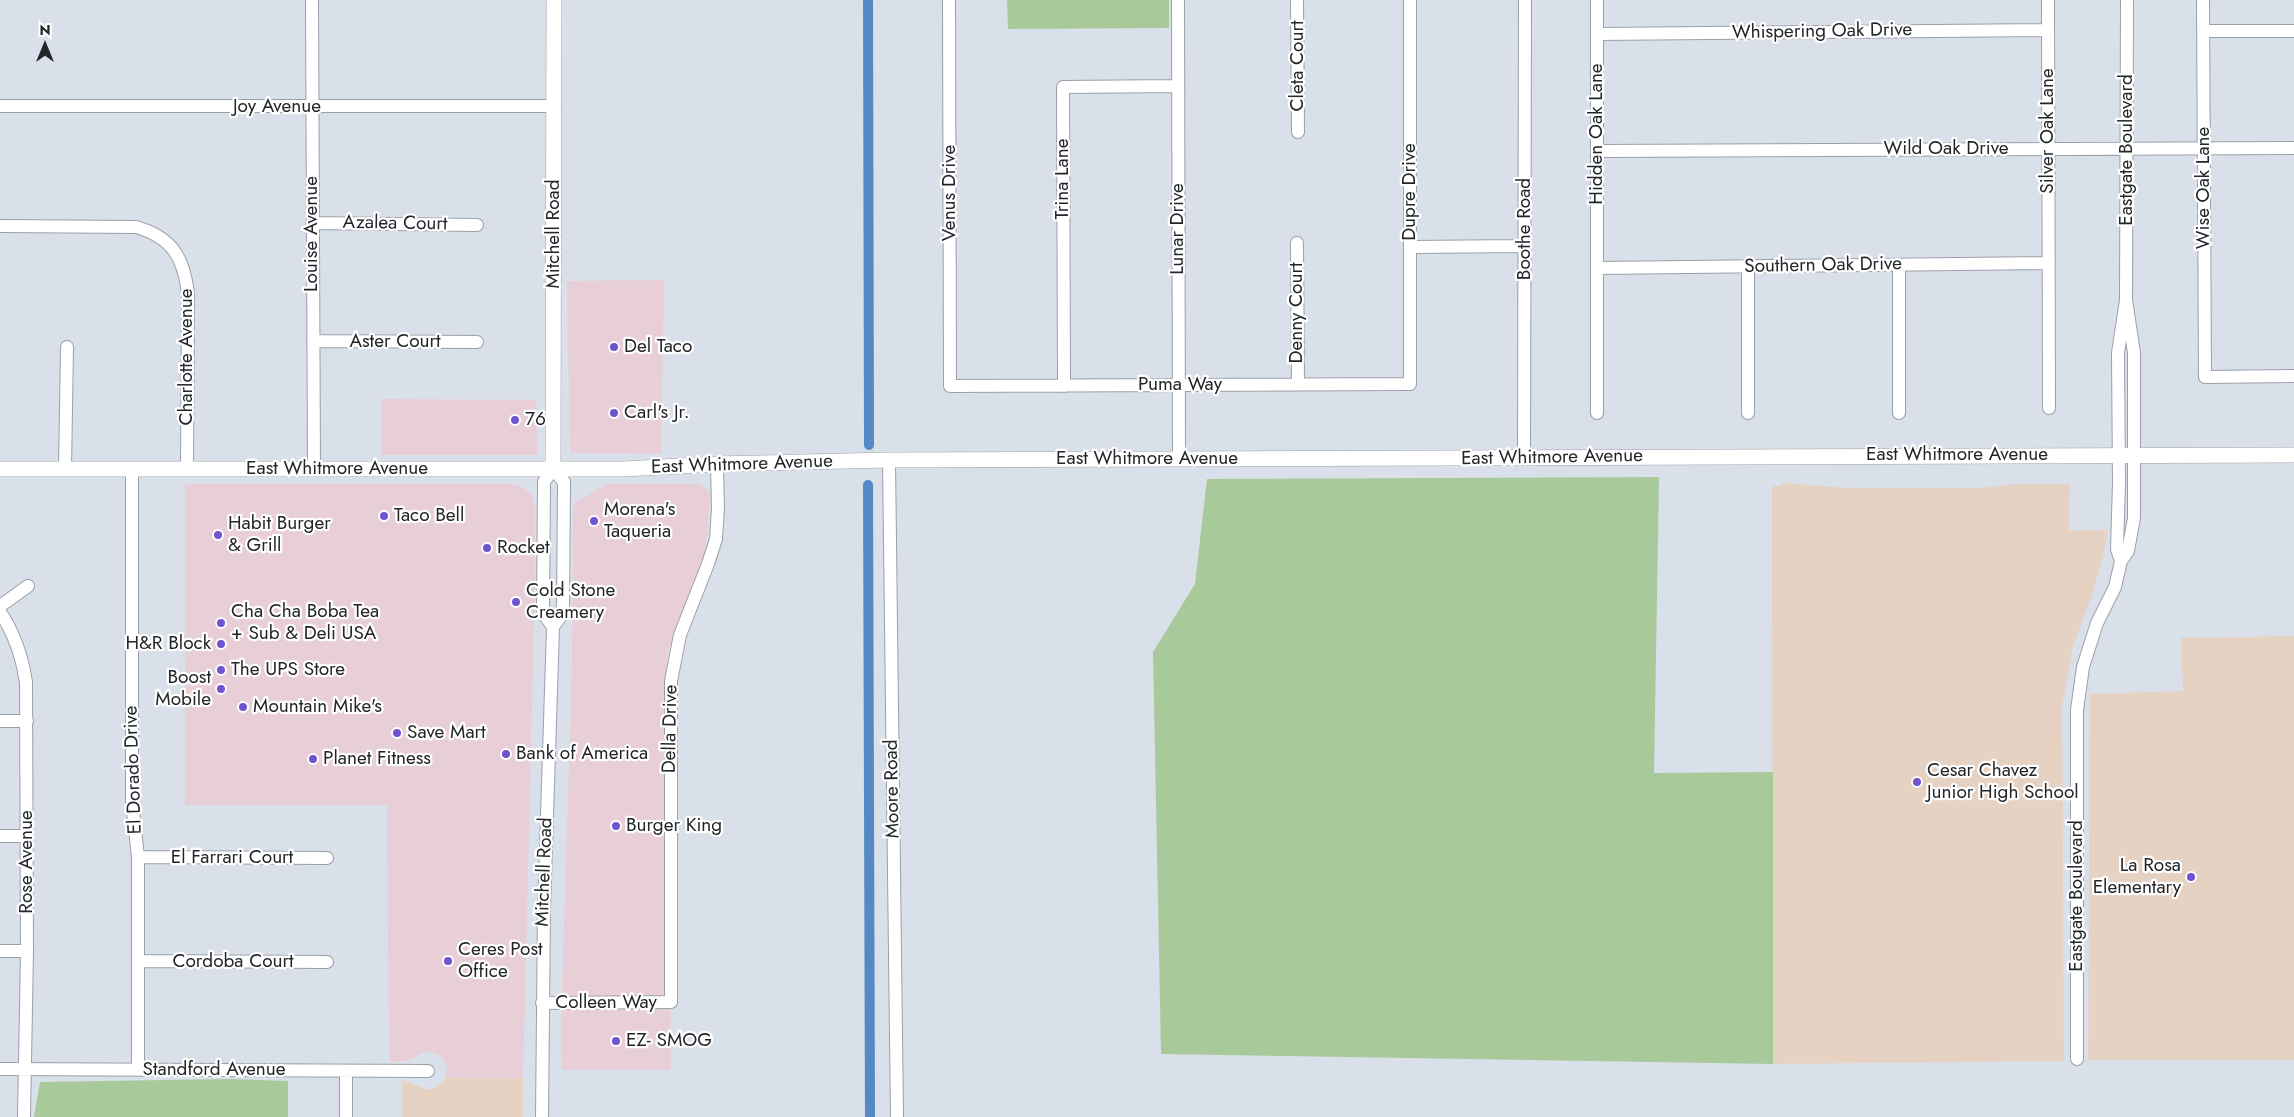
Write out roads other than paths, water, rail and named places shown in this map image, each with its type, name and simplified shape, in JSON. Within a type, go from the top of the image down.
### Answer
[{"type":"main road","name":"Mitchell Road","points":[[553,469],[554,0]]},
{"type":"main road","name":"East Whitmore Avenue","points":[[0,469],[624,469],[717,464],[889,460],[2119,454],[2294,455]]},
{"type":"street","name":"Louise Avenue","points":[[312,0],[314,469]]},
{"type":"street","name":"Venus Drive","points":[[949,0],[950,386]]},
{"type":"street","name":"Lunar Drive","points":[[1178,0],[1179,458]]},
{"type":"street","name":"Cleta Court","points":[[1297,0],[1298,132]]},
{"type":"street","name":"Dupre Drive","points":[[1410,0],[1410,384]]},
{"type":"street","name":"Boothe Road","points":[[1524,458],[1525,0]]},
{"type":"street","name":"Hidden Oak Lane","points":[[1597,0],[1597,413]]},
{"type":"street","name":"Silver Oak Lane","points":[[2048,0],[2049,408]]},
{"type":"street","name":"Eastgate Boulevard","points":[[2121,561],[2117,549],[2119,454],[2118,354],[2126,300],[2127,0]]},
{"type":"street","name":"Wise Oak Lane","points":[[2203,0],[2205,377],[2294,376]]},
{"type":"street","name":"Whispering Oak Drive","points":[[1597,34],[2048,30]]},
{"type":"street","points":[[2203,31],[2294,31]]},
{"type":"street","name":"Trina Lane","points":[[1064,386],[1063,87],[1178,86]]},
{"type":"street","name":"Joy Avenue","points":[[0,106],[555,106]]},
{"type":"street","name":"Wild Oak Drive","points":[[1597,152],[2294,148]]},
{"type":"street","name":"Azalea Court","points":[[312,224],[477,225]]},
{"type":"street","name":"Charlotte Avenue","points":[[0,226],[136,228],[155,234],[172,247],[184,270],[188,294],[187,469]]},
{"type":"street","name":"Denny Court","points":[[1297,243],[1298,384]]},
{"type":"street","points":[[1410,247],[1525,246]]},
{"type":"street","name":"Southern Oak Drive","points":[[1597,268],[2049,263]]},
{"type":"street","points":[[1899,265],[1899,413]]},
{"type":"street","points":[[1748,266],[1748,413]]},
{"type":"street","name":"Eastgate Boulevard","points":[[2077,1059],[2077,710],[2083,667],[2097,623],[2115,587],[2121,561],[2128,551],[2134,518],[2134,353],[2126,300]]},
{"type":"street","name":"Aster Court","points":[[313,341],[476,342]]},
{"type":"street","points":[[65,469],[67,347]]},
{"type":"street","name":"Puma Way","points":[[950,386],[1410,384]]},
{"type":"street","name":"Moore Road","points":[[889,460],[897,1117]]},
{"type":"street","name":"Della Drive","points":[[671,1002],[671,681],[680,635],[716,539],[717,464]]},
{"type":"street","name":"El Dorado Drive","points":[[132,469],[132,802],[138,857],[138,1070]]},
{"type":"street","name":"Mitchell Road","points":[[542,1117],[542,1003],[553,627],[563,613],[564,482],[553,469],[544,482],[543,613],[553,627]]},
{"type":"street","points":[[0,606],[28,586]]},
{"type":"street","name":"Rose Avenue","points":[[0,612],[11,628],[23,664],[26,682],[27,951],[23,1070],[24,1117]]},
{"type":"street","points":[[0,720],[27,721]]},
{"type":"street","points":[[0,836],[27,836]]},
{"type":"street","name":"El Farrari Court","points":[[138,857],[327,858]]},
{"type":"street","points":[[0,951],[27,951]]},
{"type":"street","name":"Cordoba Court","points":[[138,961],[328,962]]},
{"type":"street","name":"Colleen Way","points":[[542,1003],[671,1002]]},
{"type":"street","name":"Standford Avenue","points":[[0,1069],[428,1071]]},
{"type":"street","points":[[346,1070],[346,1117]]},
{"type":"waterway","points":[[868,0],[869,445]]},
{"type":"waterway","points":[[868,485],[870,1117]]},
{"type":"place","name":"Del Taco","points":[[614,347]]},
{"type":"place","name":"Carl's Jr.","points":[[614,413]]},
{"type":"place","name":"76","points":[[515,420]]},
{"type":"place","name":"Taco Bell","points":[[384,516]]},
{"type":"place","name":"Morena's Taqueria","points":[[594,521]]},
{"type":"place","name":"Habit Burger & Grill","points":[[218,535]]},
{"type":"place","name":"Rocket","points":[[487,548]]},
{"type":"place","name":"Cold Stone Creamery","points":[[516,602]]},
{"type":"place","name":"Cha Cha Boba Tea + Sub & Deli USA","points":[[221,623]]},
{"type":"place","name":"H&R Block","points":[[221,644]]},
{"type":"place","name":"The UPS Store","points":[[221,670]]},
{"type":"place","name":"Boost Mobile","points":[[221,689]]},
{"type":"place","name":"Mountain Mike's","points":[[243,707]]},
{"type":"place","name":"Save Mart","points":[[397,733]]},
{"type":"place","name":"Bank of America","points":[[506,754]]},
{"type":"place","name":"Planet Fitness","points":[[313,759]]},
{"type":"place","name":"Cesar Chavez Junior High School","points":[[1917,782]]},
{"type":"place","name":"Burger King","points":[[616,826]]},
{"type":"place","name":"La Rosa Elementary","points":[[2191,877]]},
{"type":"place","name":"Ceres Post Office","points":[[448,961]]},
{"type":"place","name":"EZ- SMOG","points":[[616,1041]]}]
